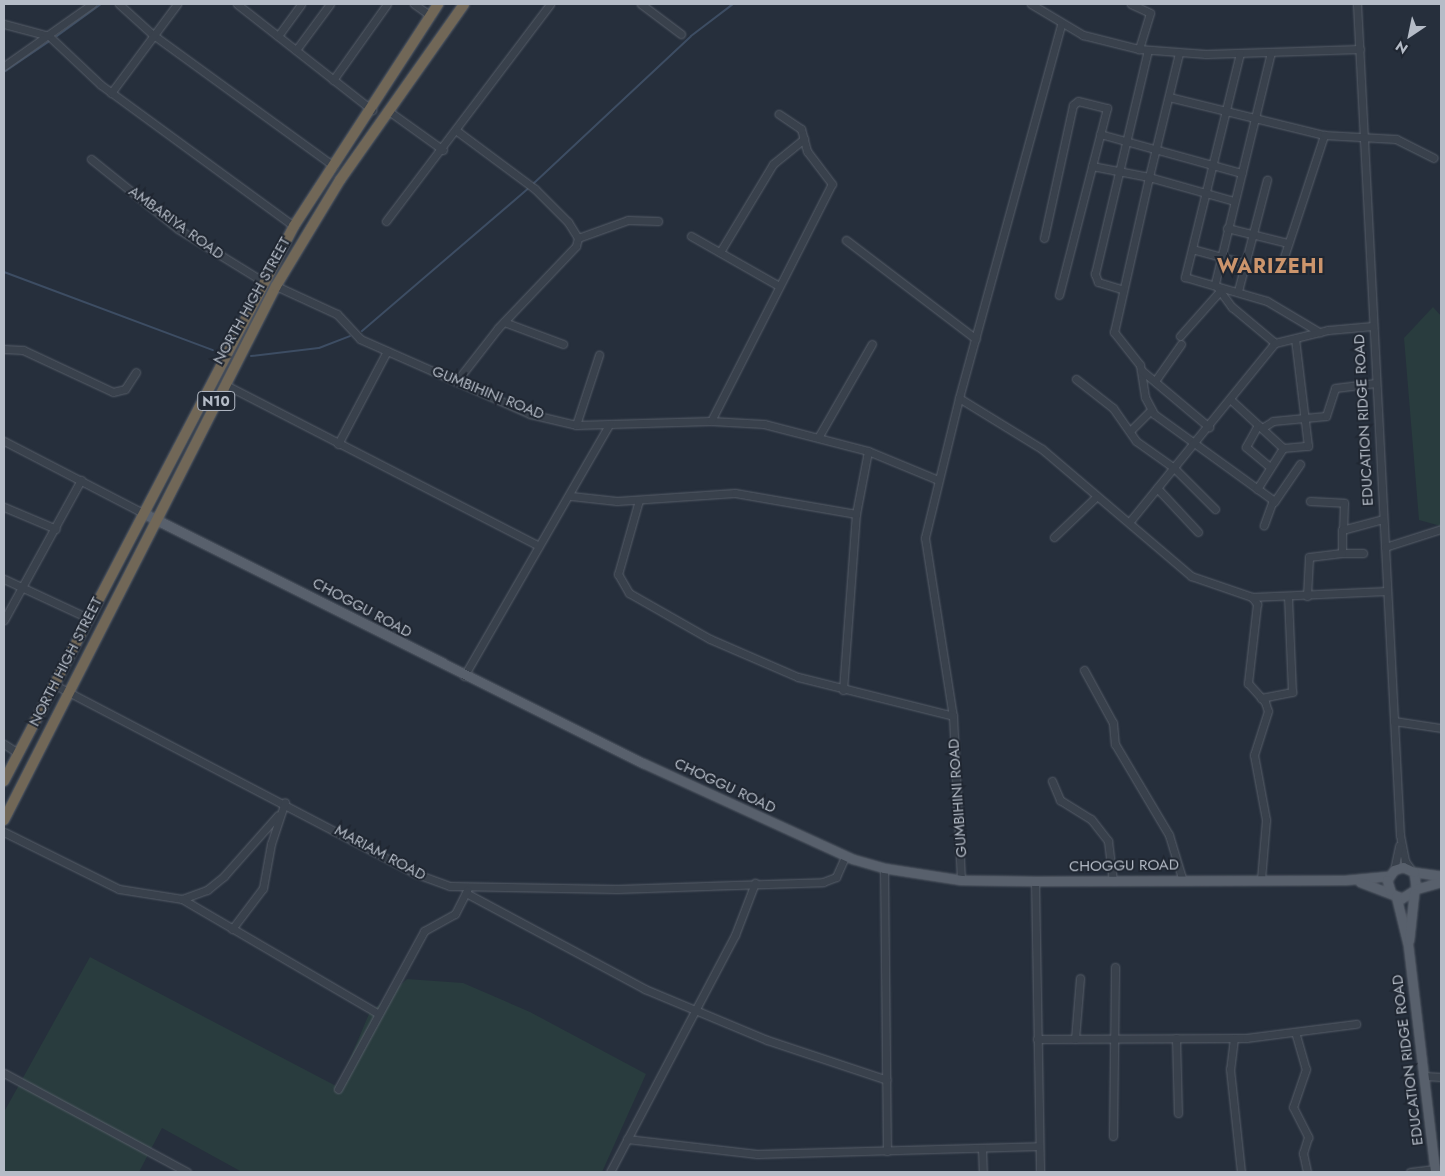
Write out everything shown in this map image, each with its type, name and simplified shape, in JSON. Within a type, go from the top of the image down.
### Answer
[{"type":"highway","name":"NORTH HIGH STREET","points":[[4,781],[86,617],[145,514],[294,226],[372,110],[438,4]]},
{"type":"highway","name":"NORTH HIGH STREET","points":[[4,820],[224,384],[276,286],[331,194],[464,4]]},
{"type":"main road","name":"CHOGGU ROAD","points":[[145,514],[464,676],[846,856],[884,868],[961,880],[1035,881],[1182,878],[1345,880],[1391,873],[1413,872],[1441,876]]},
{"type":"main road","name":"EDUCATION RIDGE ROAD","points":[[1408,945],[1415,891],[1413,872]]},
{"type":"main road","name":"EDUCATION RIDGE ROAD","points":[[1391,873],[1393,894],[1408,945],[1435,1171]]},
{"type":"main road","name":"CHOGGU ROAD","points":[[1345,880],[1381,886],[1393,894]]},
{"type":"main road","points":[[1393,894],[1415,891],[1441,882]]},
{"type":"street","points":[[4,66],[92,4]]},
{"type":"street","points":[[119,4],[152,34],[334,166]]},
{"type":"street","points":[[111,92],[152,34],[177,4]]},
{"type":"street","points":[[237,4],[372,110]]},
{"type":"street","points":[[278,36],[301,4]]},
{"type":"street","points":[[296,50],[330,4]]},
{"type":"street","points":[[333,80],[387,4]]},
{"type":"street","points":[[414,4],[430,16]]},
{"type":"street","points":[[386,221],[443,150],[550,4]]},
{"type":"street","points":[[641,4],[680,34]]},
{"type":"street","points":[[1031,4],[1061,25],[1139,49],[1179,53],[1360,49]]},
{"type":"street","points":[[1131,4],[1150,13],[1139,49]]},
{"type":"street","name":"EDUCATION RIDGE ROAD","points":[[1357,4],[1400,835],[1413,872]]},
{"type":"street","points":[[4,24],[49,36],[111,92],[294,226]]},
{"type":"street","name":"GUMBIHINI ROAD","points":[[961,880],[952,716],[925,538],[936,479],[1061,25]]},
{"type":"street","points":[[1121,289],[1094,278],[1148,50]]},
{"type":"street","points":[[1271,52],[1215,284],[1275,343]]},
{"type":"street","points":[[1179,53],[1121,289],[1114,332],[1141,370],[1209,427]]},
{"type":"street","points":[[1240,53],[1228,110],[1185,277],[1238,291],[1298,316],[1319,332]]},
{"type":"street","points":[[1169,97],[1324,135],[1396,139],[1434,158]]},
{"type":"street","points":[[1044,238],[1075,103],[1107,108],[1059,295]]},
{"type":"street","points":[[390,112],[443,150]]},
{"type":"street","points":[[710,420],[832,184],[804,139],[801,129],[779,114]]},
{"type":"street","points":[[456,382],[504,322],[576,246],[578,238],[568,222],[535,189],[457,131]]},
{"type":"street","points":[[1100,134],[1242,173]]},
{"type":"street","points":[[1283,260],[1324,135]]},
{"type":"street","points":[[720,252],[773,164],[804,139]]},
{"type":"street","name":"AMBARIYA ROAD","points":[[91,159],[178,228],[264,282]]},
{"type":"street","points":[[1092,166],[1206,192],[1234,201]]},
{"type":"street","points":[[1238,291],[1267,180]]},
{"type":"street","points":[[578,238],[628,220],[658,221]]},
{"type":"street","points":[[1227,228],[1288,243]]},
{"type":"street","points":[[691,236],[779,286]]},
{"type":"street","points":[[846,240],[976,339]]},
{"type":"street","points":[[1192,249],[1244,263]]},
{"type":"street","name":"GUMBIHINI ROAD","points":[[276,286],[337,314],[360,338],[530,414],[576,425],[710,420],[764,424],[820,436],[868,451],[936,479]]},
{"type":"street","points":[[1180,336],[1220,291]]},
{"type":"street","points":[[504,322],[563,344]]},
{"type":"street","points":[[1131,520],[1174,468],[1195,447],[1275,343],[1319,332],[1373,326]]},
{"type":"street","points":[[1231,400],[1283,448],[1308,446],[1308,428],[1302,416],[1295,338]]},
{"type":"street","points":[[820,436],[872,344]]},
{"type":"street","points":[[1155,381],[1180,344]]},
{"type":"street","points":[[4,349],[23,350],[112,392],[125,389],[136,372]]},
{"type":"street","points":[[338,444],[387,351]]},
{"type":"street","points":[[576,425],[599,356]]},
{"type":"street","points":[[1141,370],[1151,410],[1195,447],[1274,502]]},
{"type":"street","points":[[1076,379],[1113,408],[1130,432],[1174,468],[1215,509]]},
{"type":"street","points":[[1270,467],[1246,447],[1260,427],[1273,421],[1302,416],[1327,415],[1336,388],[1376,383]]},
{"type":"street","points":[[224,384],[539,546]]},
{"type":"street","points":[[959,398],[1042,449],[1097,496],[1131,520],[1192,576],[1252,597],[1288,598],[1387,591]]},
{"type":"street","points":[[1130,432],[1151,410]]},
{"type":"street","points":[[464,676],[539,546],[571,496],[609,425]]},
{"type":"street","points":[[4,441],[145,514]]},
{"type":"street","points":[[1257,489],[1283,448]]},
{"type":"street","points":[[843,690],[856,514],[868,451]]},
{"type":"street","points":[[1264,525],[1274,502],[1300,464]]},
{"type":"street","points":[[4,620],[56,529],[81,480]]},
{"type":"street","points":[[1158,488],[1198,532]]},
{"type":"street","points":[[571,496],[639,500],[735,494],[856,514]]},
{"type":"street","points":[[1054,537],[1097,496]]},
{"type":"street","points":[[639,500],[618,574],[621,586],[710,639],[798,677],[843,690],[952,716]]},
{"type":"street","points":[[1310,501],[1344,503],[1342,553]]},
{"type":"street","points":[[4,507],[56,529]]},
{"type":"street","points":[[1343,529],[1383,519]]},
{"type":"street","points":[[1385,547],[1441,529]]},
{"type":"street","points":[[1307,596],[1309,557],[1342,553],[1363,553]]},
{"type":"street","points":[[4,579],[86,617]]},
{"type":"street","points":[[1252,597],[1257,617],[1248,683],[1261,698],[1268,711],[1254,755],[1266,820],[1261,880]]},
{"type":"street","points":[[1261,698],[1292,692],[1288,598]]},
{"type":"street","points":[[1084,670],[1113,723],[1115,744],[1169,835],[1182,878]]},
{"type":"street","name":"MARIAM ROAD","points":[[52,684],[285,802],[414,873],[466,891],[823,882],[836,877],[846,856]]},
{"type":"street","points":[[1394,722],[1441,728]]},
{"type":"street","points":[[4,744],[18,753]]},
{"type":"street","points":[[1052,781],[1060,800],[1091,819],[1108,841],[1113,880]]},
{"type":"street","points":[[182,899],[207,890],[224,876],[278,815],[285,802]]},
{"type":"street","points":[[232,929],[263,888],[278,815]]},
{"type":"street","points":[[4,832],[119,889],[182,899],[377,1012]]},
{"type":"street","name":"EDUCATION RIDGE ROAD","points":[[1391,873],[1400,835]]},
{"type":"street","points":[[884,868],[888,1080],[887,1151]]},
{"type":"street","points":[[1035,881],[1040,1172]]},
{"type":"street","points":[[610,1172],[735,935],[755,883]]},
{"type":"street","points":[[338,1089],[377,1012],[424,931],[454,914],[466,891],[620,977],[767,1040],[888,1080]]},
{"type":"street","points":[[1113,1136],[1112,1038],[1115,967]]},
{"type":"street","points":[[1075,1039],[1080,978]]},
{"type":"street","points":[[1037,1039],[1234,1038],[1296,1035],[1356,1024]]},
{"type":"street","points":[[1296,1035],[1306,1069],[1293,1107],[1308,1137],[1303,1153],[1307,1172]]},
{"type":"street","points":[[1176,1038],[1178,1113]]},
{"type":"street","points":[[1234,1038],[1230,1068],[1241,1172]]},
{"type":"street","points":[[4,1073],[187,1172]]},
{"type":"street","points":[[1425,1076],[1441,1077]]},
{"type":"street","points":[[627,1139],[757,1154],[1039,1146]]},
{"type":"street","points":[[982,1148],[983,1172]]},
{"type":"street","points":[[1410,1172],[1435,1171]]},
{"type":"shaded area","points":[[1433,307],[1441,316],[1441,526],[1419,520],[1404,338]]},
{"type":"shaded area","points":[[90,957],[338,1087],[369,1014],[407,979],[463,983],[530,1012],[646,1074],[602,1172],[242,1172],[162,1128],[139,1172],[4,1172],[4,1112]]},
{"type":"waterway","points":[[57,36],[101,4]]},
{"type":"waterway","points":[[533,184],[691,36],[733,4]]},
{"type":"waterway","points":[[4,72],[51,40]]},
{"type":"waterway","points":[[362,331],[529,188]]},
{"type":"waterway","points":[[4,272],[213,350]]},
{"type":"waterway","points":[[251,356],[319,348],[350,336]]},
{"type":"district","name":"WARIZEHI","points":[[1271,266]]}]
